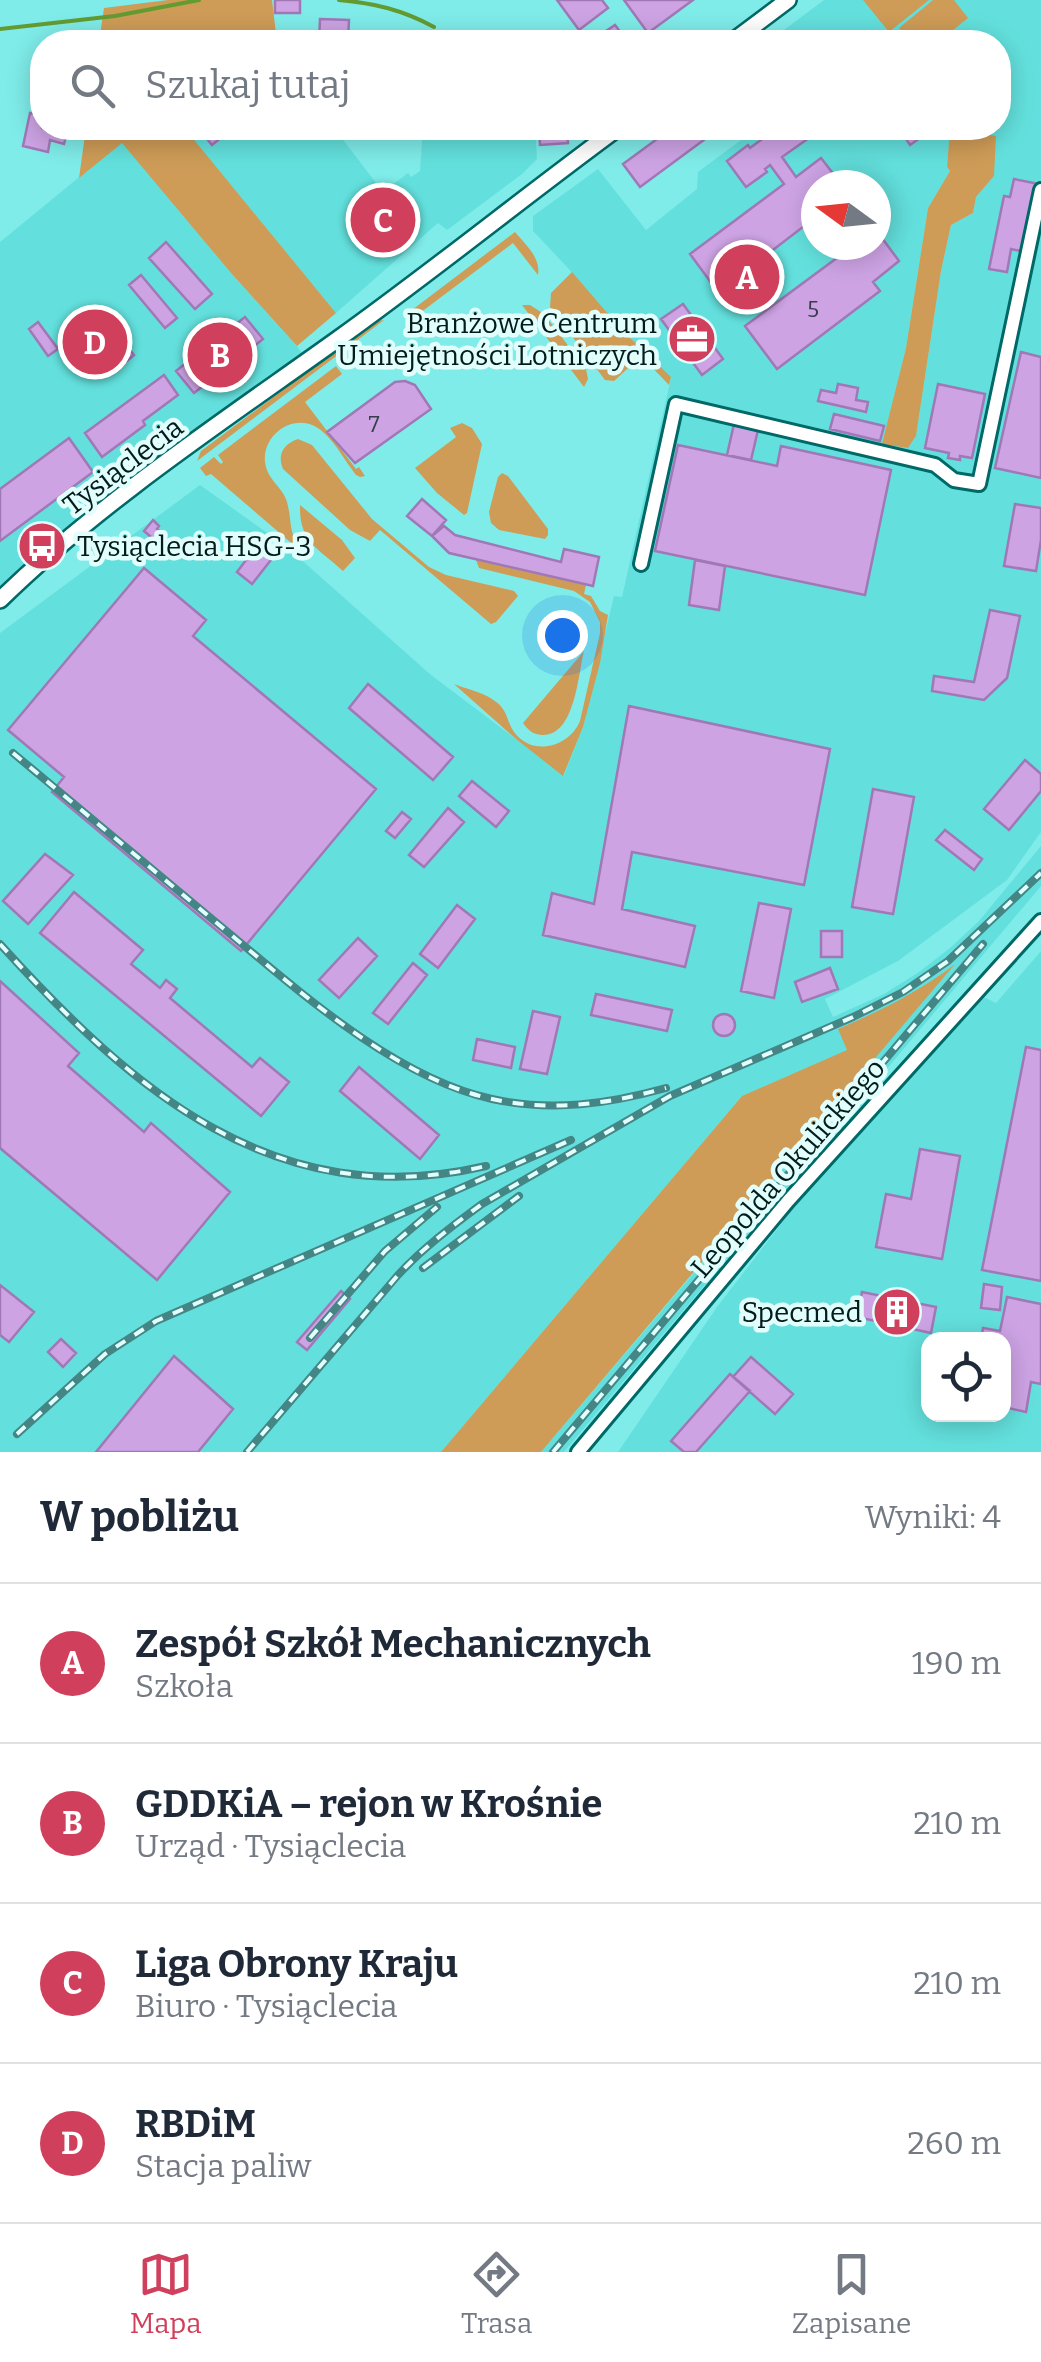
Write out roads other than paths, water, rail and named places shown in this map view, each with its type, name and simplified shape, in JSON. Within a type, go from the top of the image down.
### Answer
[{"type":"street","points":[[748,30],[788,0]]},
{"type":"street","name":"Tysiąclecia","points":[[0,600],[50,554],[136,486],[389,302],[602,140]]},
{"type":"street","points":[[641,564],[676,404],[934,464],[954,480],[979,484],[1041,190]]},
{"type":"street","name":"Leopolda Okulickiego","points":[[578,1452],[788,1201],[1041,921]]},
{"type":"waterway","points":[[0,29],[115,16],[199,0]]},
{"type":"waterway","points":[[339,0],[388,8],[434,27]]},
{"type":"railway","points":[[13,753],[309,999],[380,1050],[417,1071],[492,1099],[536,1105],[601,1102],[666,1088]]},
{"type":"railway","points":[[247,1452],[398,1275],[482,1204],[670,1096],[903,992],[948,961],[1041,873]]},
{"type":"railway","points":[[0,944],[102,1047],[156,1091],[213,1128],[274,1156],[340,1173],[410,1177],[486,1166]]},
{"type":"railway","points":[[553,1452],[983,944]]},
{"type":"railway","points":[[17,1434],[105,1354],[156,1321],[571,1140]]},
{"type":"railway","points":[[423,1268],[519,1196]]},
{"type":"railway","points":[[310,1338],[385,1251],[437,1207]]},
{"type":"place","name":"Liga Obrony Kraju","points":[[383,220]]},
{"type":"place","name":"Zespół Szkół Mechanicznych","points":[[747,277]]},
{"type":"place","name":"Branżowe Centrum Umiejętności Lotniczych","points":[[692,339]]},
{"type":"place","name":"RBDiM","points":[[95,342]]},
{"type":"place","name":"GDDKiA – rejon w Krośnie","points":[[220,355]]},
{"type":"place","name":"Tysiąclecia HSG-3","points":[[42,546]]},
{"type":"place","name":"Specmed","points":[[897,1312]]}]
